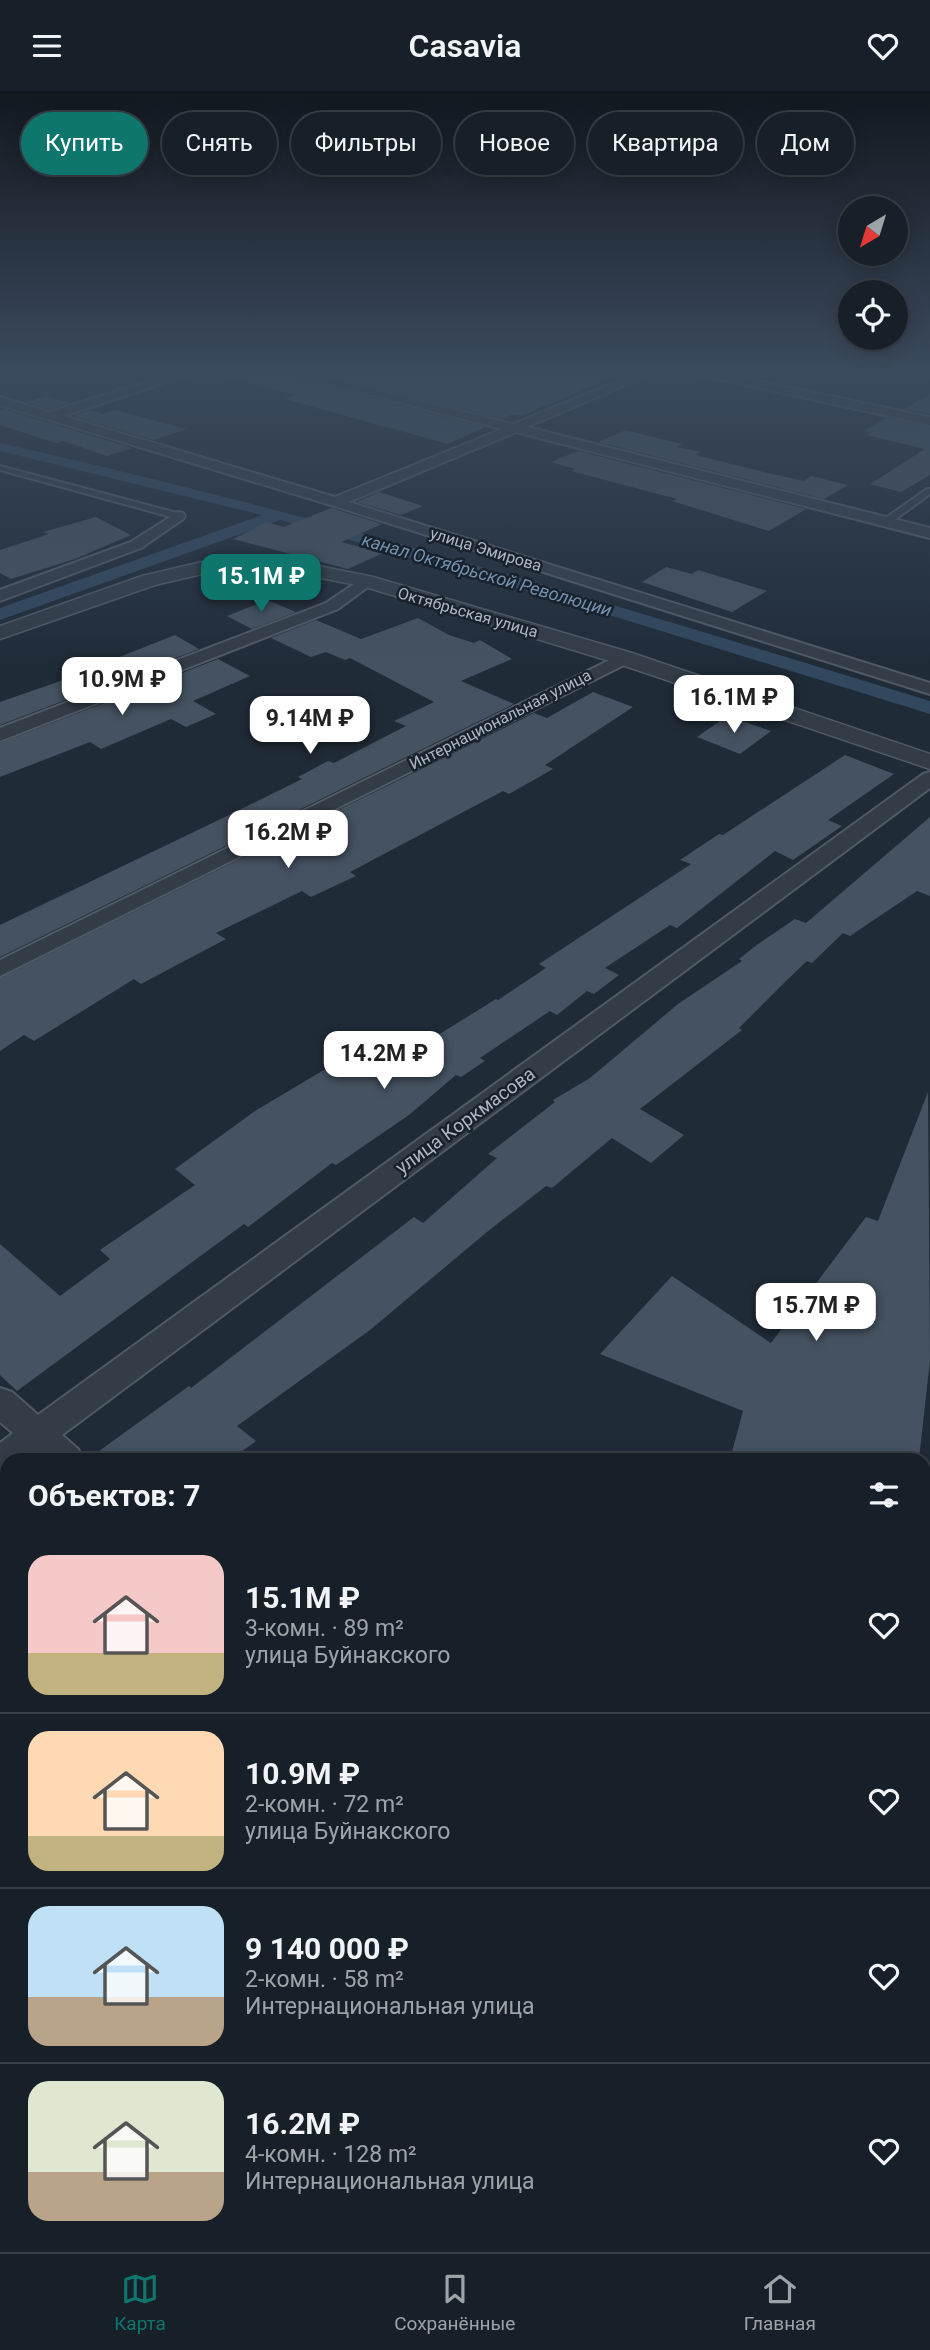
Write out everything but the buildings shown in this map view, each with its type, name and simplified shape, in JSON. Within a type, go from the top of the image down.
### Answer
[{"type":"street","name":"улица Эмирова","points":[[225,469],[930,688]]},
{"type":"street","points":[[336,502],[414,469]]},
{"type":"street","points":[[677,469],[930,533]]},
{"type":"street","points":[[0,596],[136,545],[178,516]]},
{"type":"street","name":"Октябрьская улица","points":[[0,633],[149,580],[219,564],[270,562],[366,581],[624,657],[930,762]]},
{"type":"street","points":[[0,735],[332,606],[366,581]]},
{"type":"street","name":"Интернациональная улица","points":[[0,969],[624,657]]},
{"type":"street","name":"улица Коркмасова","points":[[12,1453],[930,778]]},
{"type":"street","points":[[0,1402],[59,1453]]},
{"type":"lane","points":[[3,469],[178,516]]},
{"type":"lane","points":[[886,522],[930,491]]},
{"type":"waterway","name":"канал Октябрьской Революции","points":[[95,469],[235,503],[468,567],[930,708]]},
{"type":"waterway","points":[[0,614],[278,515]]}]
